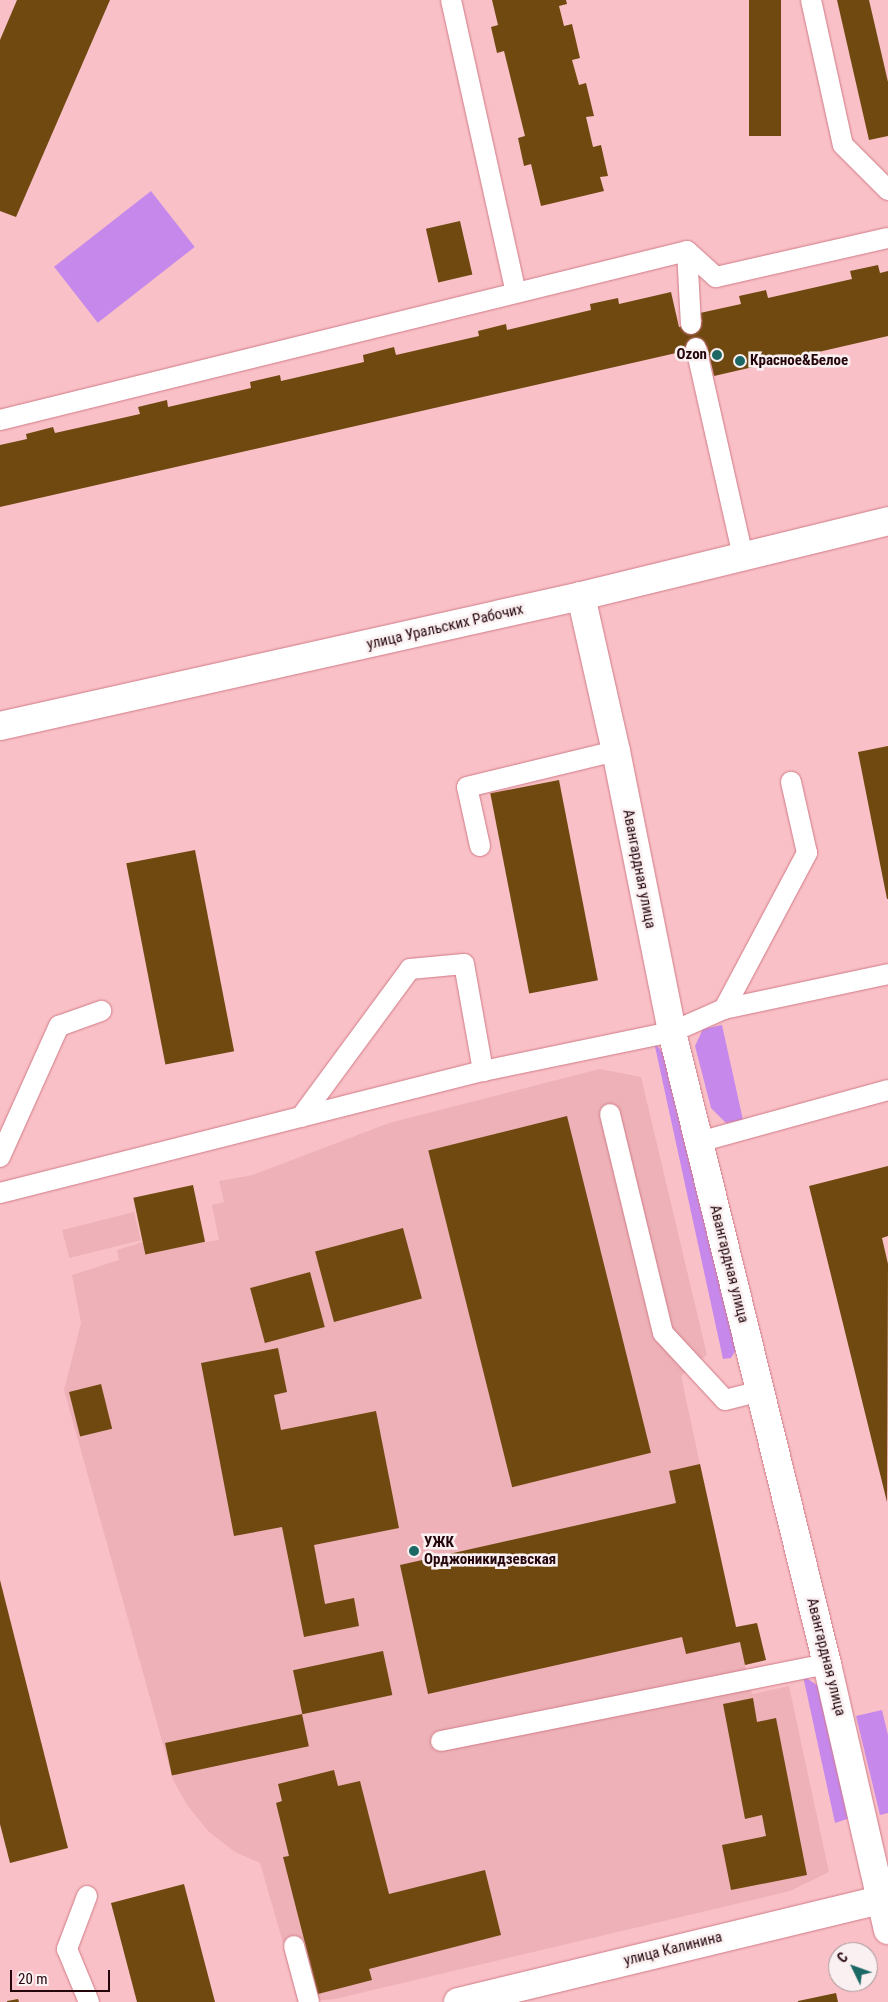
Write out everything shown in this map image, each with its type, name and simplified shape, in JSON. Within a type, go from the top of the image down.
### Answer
[{"type":"street","name":"улица Уральских Рабочих","points":[[0,726],[581,596],[888,521]]},
{"type":"street","name":"Авангардная улица","points":[[581,596],[616,751],[672,1032],[885,1899],[888,1930]]},
{"type":"street","name":"улица Калинина","points":[[458,2002],[885,1899]]},
{"type":"lane","points":[[451,0],[516,292]]},
{"type":"lane","points":[[811,0],[843,145],[888,190]]},
{"type":"lane","points":[[687,251],[716,277],[888,238]]},
{"type":"lane","points":[[0,420],[687,251]]},
{"type":"lane","points":[[687,251],[691,324]]},
{"type":"lane","points":[[696,348],[743,556]]},
{"type":"lane","points":[[480,846],[467,787],[616,751]]},
{"type":"lane","points":[[724,1009],[807,853],[792,782]]},
{"type":"lane","points":[[301,1117],[410,969],[464,964],[483,1071]]},
{"type":"lane","points":[[0,1193],[483,1071],[672,1032],[724,1009],[888,974]]},
{"type":"lane","points":[[0,1157],[59,1026],[101,1011]]},
{"type":"lane","points":[[699,1142],[888,1090]]},
{"type":"lane","points":[[610,1114],[663,1333],[725,1400],[760,1392]]},
{"type":"lane","points":[[441,1741],[827,1664]]},
{"type":"lane","points":[[87,1896],[67,1949],[89,2002]]},
{"type":"lane","points":[[294,1946],[309,2002]]},
{"type":"shaded area","points":[[151,191],[195,247],[98,323],[54,267]]},
{"type":"shaded area","points":[[722,1025],[743,1120],[726,1123],[711,1108],[695,1046],[703,1029]]},
{"type":"shaded area","points":[[654,1042],[668,1059],[738,1347],[731,1358],[723,1359]]},
{"type":"shaded area","name":"УЖК Орджоникидзевская","points":[[600,1069],[641,1077],[707,1355],[681,1376],[736,1627],[757,1623],[766,1660],[745,1665],[752,1694],[789,1686],[829,1872],[790,1891],[335,1999],[300,2002],[260,1863],[235,1852],[208,1831],[187,1805],[173,1780],[64,1390],[81,1323],[72,1275],[119,1260],[117,1250],[143,1242],[205,1242],[219,1240],[212,1205],[224,1202],[219,1181],[253,1175],[389,1123]]},
{"type":"shaded area","points":[[134,1212],[141,1240],[69,1258],[62,1230]]},
{"type":"shaded area","points":[[803,1676],[828,1692],[850,1818],[835,1823]]},
{"type":"shaded area","points":[[882,1710],[888,1735],[888,1813],[880,1815],[856,1716]]},
{"type":"building","points":[[17,0],[110,0],[16,217],[0,211],[0,40]]},
{"type":"building","points":[[492,0],[566,0],[567,4],[559,6],[564,26],[572,24],[580,58],[572,60],[579,85],[586,83],[594,116],[586,117],[593,147],[601,145],[608,176],[600,177],[604,191],[541,206],[531,164],[524,166],[518,138],[525,136],[504,51],[497,53],[491,27],[498,25]]},
{"type":"building","points":[[749,0],[781,0],[781,136],[749,136]]},
{"type":"building","points":[[837,0],[869,0],[888,82],[888,136],[869,140]]},
{"type":"building","points":[[460,221],[472,275],[438,282],[426,229]]},
{"type":"building","points":[[878,265],[880,273],[888,271],[888,336],[714,376],[707,346],[0,507],[0,445],[27,439],[26,434],[53,427],[55,433],[140,414],[138,407],[167,400],[168,407],[251,388],[250,382],[280,375],[281,381],[364,362],[363,355],[394,347],[396,355],[479,336],[478,331],[506,324],[507,330],[591,310],[590,304],[618,298],[619,304],[671,292],[679,327],[702,322],[700,313],[741,304],[739,296],[766,290],[768,298],[852,279],[850,271]]},
{"type":"building","points":[[888,746],[888,899],[887,899],[858,752]]},
{"type":"building","points":[[559,780],[598,980],[529,994],[490,793]]},
{"type":"building","points":[[195,850],[234,1051],[165,1065],[126,863]]},
{"type":"building","points":[[567,1116],[651,1453],[512,1487],[428,1151]]},
{"type":"building","points":[[888,1166],[888,1236],[882,1238],[888,1264],[887,1502],[809,1186]]},
{"type":"building","points":[[193,1185],[205,1242],[145,1254],[133,1198]]},
{"type":"building","points":[[403,1228],[422,1299],[334,1322],[315,1252]]},
{"type":"building","points":[[310,1272],[325,1327],[265,1343],[250,1288]]},
{"type":"building","points":[[278,1348],[287,1392],[274,1395],[281,1430],[376,1411],[399,1528],[314,1545],[325,1604],[354,1598],[359,1626],[304,1637],[282,1527],[234,1536],[201,1363]]},
{"type":"building","points":[[101,1384],[112,1429],[80,1437],[69,1392]]},
{"type":"building","points":[[700,1464],[736,1627],[757,1623],[766,1660],[745,1665],[740,1642],[686,1654],[682,1637],[428,1694],[400,1565],[676,1503],[669,1471]]},
{"type":"building","points":[[0,1580],[68,1848],[10,1863],[0,1824]]},
{"type":"building","points":[[383,1651],[392,1695],[302,1714],[293,1670]]},
{"type":"building","points":[[753,1698],[757,1722],[776,1718],[807,1875],[731,1890],[722,1845],[766,1836],[762,1815],[745,1819],[723,1704]]},
{"type":"building","points":[[302,1714],[309,1746],[172,1775],[165,1743]]},
{"type":"building","points":[[334,1770],[338,1786],[360,1781],[389,1894],[485,1870],[501,1935],[369,1969],[372,1980],[318,1994],[283,1857],[289,1856],[276,1803],[282,1801],[278,1784]]},
{"type":"building","points":[[184,1884],[215,2002],[137,2002],[111,1903]]},
{"type":"building","points":[[836,1993],[838,2002],[798,2002],[798,2001]]},
{"type":"building","points":[[18,1999],[19,2002],[7,2002],[7,2001]]},
{"type":"place","name":"Ozon","points":[[717,355]]},
{"type":"place","name":"Красное&Белое","points":[[740,361]]},
{"type":"place","name":"УЖК Орджоникидзевская","points":[[414,1551]]}]
